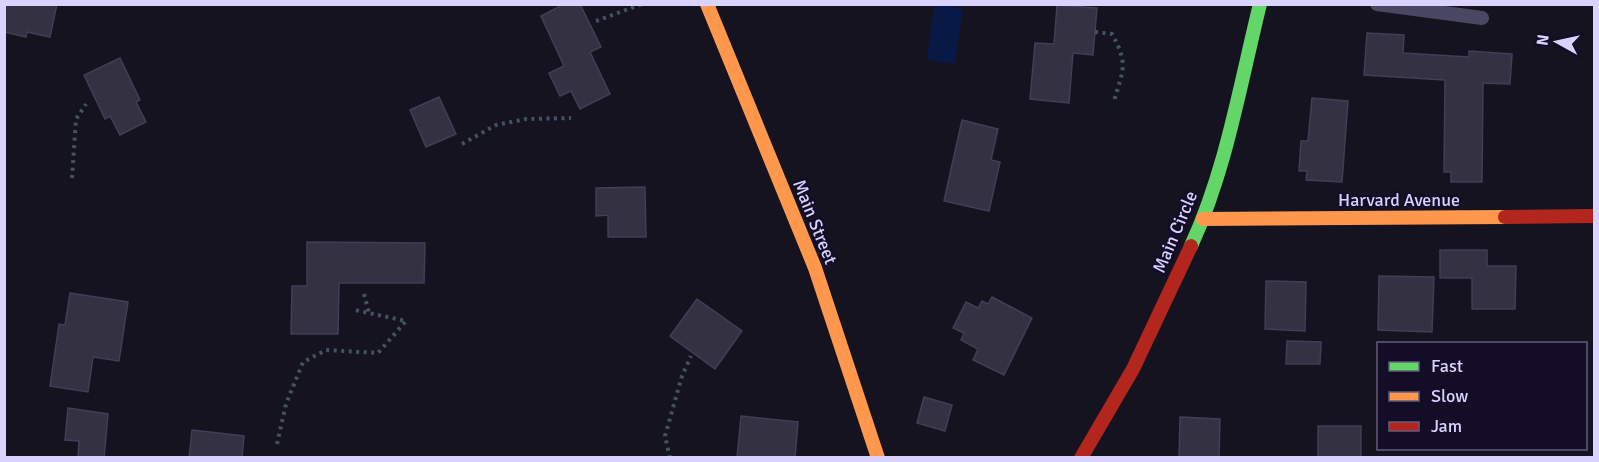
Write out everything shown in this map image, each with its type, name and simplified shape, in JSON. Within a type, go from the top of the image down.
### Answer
[{"type":"street","name":"Main Street","points":[[707,4],[815,268],[878,458]]},
{"type":"street","name":"Main Circle","points":[[1082,458],[1133,369],[1203,219],[1224,153],[1260,4]]},
{"type":"street","name":"Harvard Avenue","points":[[1203,219],[1594,216]]},
{"type":"lane","points":[[1377,4],[1482,18]]},
{"type":"path","points":[[596,21],[642,4]]},
{"type":"path","points":[[1095,32],[1112,34],[1124,55],[1123,72],[1113,101]]},
{"type":"path","points":[[72,178],[76,119],[86,104]]},
{"type":"path","points":[[462,144],[496,126],[526,119],[571,118]]},
{"type":"path","points":[[364,294],[369,313]]},
{"type":"path","points":[[277,444],[286,404],[303,362],[326,350],[378,353],[406,321],[355,310]]},
{"type":"path","points":[[670,458],[665,436],[682,376],[691,356]]},
{"type":"water","points":[[934,5],[943,7],[944,5],[955,5],[954,7],[963,8],[955,64],[927,60]]},
{"type":"building","points":[[4,4],[57,4],[50,37],[27,32],[26,37],[4,32]]},
{"type":"building","points":[[564,4],[580,4],[601,47],[590,52],[610,94],[580,109],[571,91],[560,96],[549,73],[564,66],[541,16]]},
{"type":"building","points":[[1057,5],[1097,8],[1093,55],[1073,53],[1069,103],[1030,99],[1035,43],[1054,44]]},
{"type":"building","points":[[1367,33],[1404,35],[1403,53],[1469,57],[1469,51],[1512,54],[1510,84],[1483,83],[1482,182],[1451,182],[1451,172],[1444,172],[1445,80],[1364,75]]},
{"type":"building","points":[[120,58],[140,100],[136,102],[146,122],[120,135],[110,116],[105,119],[84,75]]},
{"type":"building","points":[[439,97],[456,134],[426,147],[410,110]]},
{"type":"building","points":[[1312,98],[1348,101],[1342,182],[1306,180],[1307,171],[1299,171],[1301,141],[1308,141]]},
{"type":"building","points":[[962,120],[998,129],[991,160],[1000,162],[989,211],[944,201]]},
{"type":"building","points":[[645,187],[646,237],[608,237],[608,215],[596,216],[596,188]]},
{"type":"building","points":[[307,242],[425,243],[424,283],[339,283],[338,334],[291,334],[292,286],[307,286]]},
{"type":"building","points":[[1440,250],[1487,250],[1487,266],[1516,266],[1515,309],[1472,309],[1472,278],[1440,278]]},
{"type":"building","points":[[1379,276],[1434,277],[1432,332],[1378,330]]},
{"type":"building","points":[[1266,281],[1306,282],[1305,331],[1265,329]]},
{"type":"building","points":[[70,293],[128,302],[119,361],[93,357],[88,392],[50,386],[59,324],[65,325]]},
{"type":"building","points":[[992,297],[1032,318],[1004,375],[973,360],[978,349],[961,340],[964,333],[953,328],[966,302],[978,308],[982,301],[988,304]]},
{"type":"building","points":[[697,299],[742,331],[715,369],[670,336]]},
{"type":"building","points":[[1287,341],[1321,342],[1320,364],[1286,364]]},
{"type":"building","points":[[924,397],[952,405],[945,431],[917,423]]},
{"type":"building","points":[[68,408],[108,414],[104,458],[78,458],[79,441],[65,440]]},
{"type":"building","points":[[741,416],[798,422],[795,458],[737,458]]},
{"type":"building","points":[[1180,417],[1220,419],[1219,458],[1179,458]]},
{"type":"building","points":[[1318,426],[1361,426],[1361,458],[1318,458]]},
{"type":"building","points":[[192,430],[244,436],[242,458],[189,458]]},
{"type":"traffic: fast","points":[[1191,246],[1214,188],[1223,157],[1260,4]]},
{"type":"traffic: slow","points":[[707,4],[815,268],[878,458]]},
{"type":"traffic: slow","points":[[1203,219],[1505,217]]},
{"type":"traffic: jam","points":[[1505,217],[1594,216]]},
{"type":"traffic: jam","points":[[1081,458],[1133,369],[1191,246]]}]
